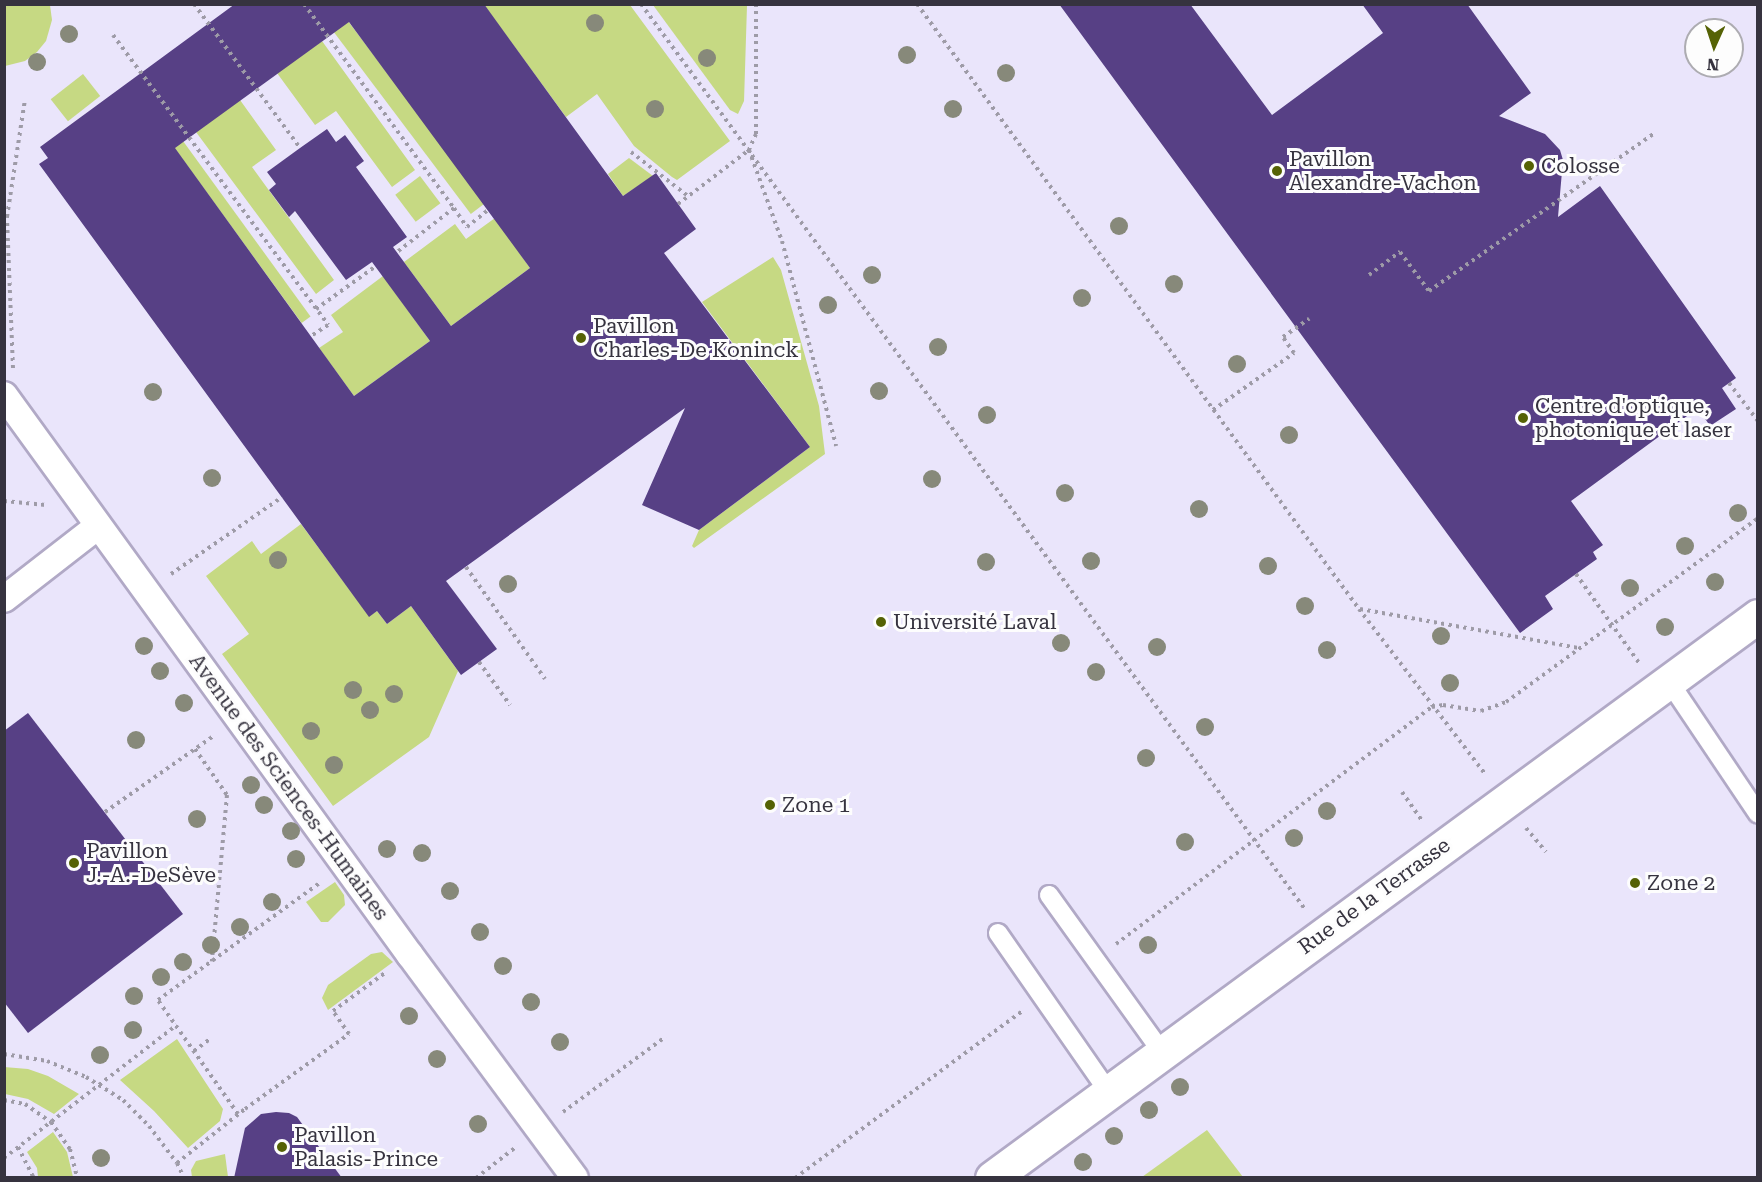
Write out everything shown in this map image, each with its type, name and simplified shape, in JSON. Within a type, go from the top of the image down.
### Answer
[{"type":"street","name":"Avenue des Sciences-Humaines","points":[[9,384],[98,526],[148,590],[410,955],[575,1178]]},
{"type":"street","points":[[4,599],[98,526]]},
{"type":"street","name":"Rue de la Terrasse","points":[[992,1178],[1321,934],[1758,616]]},
{"type":"lane","points":[[1662,684],[1758,814]]},
{"type":"lane","points":[[1049,895],[1162,1052]]},
{"type":"lane","points":[[998,933],[1108,1091]]},
{"type":"path","points":[[194,4],[300,148]]},
{"type":"path","points":[[304,4],[467,226],[489,210]]},
{"type":"path","points":[[641,4],[1255,838],[1321,934]]},
{"type":"path","points":[[678,204],[749,150],[756,134],[756,4]]},
{"type":"path","points":[[917,4],[1359,609],[1489,779]]},
{"type":"path","points":[[113,35],[328,325],[311,336]]},
{"type":"path","points":[[9,384],[7,217],[25,100]]},
{"type":"path","points":[[1369,275],[1400,252],[1429,291],[1656,132]]},
{"type":"path","points":[[749,150],[782,241],[836,446]]},
{"type":"path","points":[[631,152],[688,196]]},
{"type":"path","points":[[397,252],[454,208]]},
{"type":"path","points":[[316,309],[376,267]]},
{"type":"path","points":[[1213,410],[1294,353],[1283,337],[1309,319]]},
{"type":"path","points":[[1730,383],[1758,421]]},
{"type":"path","points":[[148,590],[282,497]]},
{"type":"path","points":[[1095,959],[1432,707],[1443,705],[1481,711],[1495,708],[1518,694],[1758,518]]},
{"type":"path","points":[[465,567],[545,679]]},
{"type":"path","points":[[1576,574],[1612,625],[1662,684]]},
{"type":"path","points":[[1359,609],[1581,648]]},
{"type":"path","points":[[479,662],[510,705]]},
{"type":"path","points":[[105,812],[240,717]]},
{"type":"path","points":[[195,749],[227,795],[212,961]]},
{"type":"path","points":[[1522,823],[1546,852]]},
{"type":"path","points":[[238,1114],[158,1000],[346,864]]},
{"type":"path","points":[[177,1163],[238,1114],[349,1034],[333,1011],[410,955]]},
{"type":"path","points":[[795,1178],[1042,996]]},
{"type":"path","points":[[4,1158],[177,1025]]},
{"type":"path","points":[[476,1178],[665,1037]]},
{"type":"path","points":[[194,1051],[211,1038]]},
{"type":"path","points":[[4,1054],[47,1061],[86,1077],[99,1085],[129,1107],[149,1126],[177,1163],[184,1178]]},
{"type":"path","points":[[4,1100],[25,1104],[51,1122],[70,1149],[77,1178]]},
{"type":"path","points":[[18,1147],[34,1178]]},
{"type":"shaded area","name":"Université Laval","points":[[5,5],[1757,5],[1757,1177],[5,1177]]},
{"type":"green space","points":[[4,5],[50,5],[52,20],[46,41],[37,52],[25,61],[5,66]]},
{"type":"green space","points":[[484,5],[630,5],[730,141],[677,180],[634,146],[597,94],[566,117]]},
{"type":"green space","points":[[653,5],[747,5],[744,101],[738,114],[730,110]]},
{"type":"green space","points":[[348,21],[485,203],[471,214],[334,32]]},
{"type":"green space","points":[[322,41],[415,170],[392,187],[336,111],[315,125],[277,73]]},
{"type":"green space","points":[[83,74],[100,96],[68,121],[51,99]]},
{"type":"green space","points":[[240,100],[276,150],[252,167],[334,280],[316,294],[196,132]]},
{"type":"green space","points":[[183,141],[311,317],[302,323],[174,147]]},
{"type":"green space","points":[[629,158],[653,176],[623,196],[608,174]]},
{"type":"green space","points":[[420,176],[440,203],[416,222],[395,195]]},
{"type":"green space","points":[[495,218],[530,268],[451,326],[404,262],[455,224],[466,239]]},
{"type":"green space","points":[[773,257],[781,270],[819,406],[825,454],[694,548],[692,546],[699,530],[810,447],[702,302]]},
{"type":"green space","points":[[383,276],[430,341],[354,396],[319,348],[343,332],[331,315]]},
{"type":"green space","points":[[301,524],[369,616],[377,611],[387,624],[411,606],[458,671],[429,737],[333,806],[222,654],[249,634],[206,576],[252,541],[261,554]]},
{"type":"green space","points":[[335,882],[344,895],[345,905],[328,922],[321,922],[306,902]]},
{"type":"green space","points":[[382,952],[393,962],[328,1010],[322,998],[328,985],[371,954]]},
{"type":"green space","points":[[177,1039],[223,1109],[220,1121],[188,1148],[154,1111],[120,1080]]},
{"type":"green space","points":[[4,1067],[28,1069],[48,1076],[79,1094],[54,1114],[28,1099],[5,1094]]},
{"type":"green space","points":[[1207,1130],[1243,1177],[1142,1177]]},
{"type":"green space","points":[[53,1132],[67,1152],[73,1177],[38,1177],[37,1168],[27,1152]]},
{"type":"green space","points":[[225,1154],[228,1177],[192,1177],[191,1170],[196,1161]]},
{"type":"building","name":"Pavillon Charles-De Koninck","points":[[235,4],[484,4],[623,196],[656,173],[696,229],[664,253],[810,447],[699,530],[642,505],[685,408],[446,581],[497,649],[461,675],[411,606],[387,624],[377,611],[369,617],[39,164],[48,158],[40,147]],"holes":[[[349,22],[530,268],[451,326],[393,247],[407,237],[356,167],[364,161],[345,135],[336,142],[327,129],[300,148],[267,172],[276,184],[269,190],[289,217],[295,211],[346,280],[372,262],[430,341],[354,396],[175,148]]]},
{"type":"building","points":[[1059,4],[1190,4],[1272,115],[1383,33],[1362,4],[1467,4],[1531,93],[1499,116],[1545,134],[1560,150],[1563,160],[1558,217],[1600,186],[1736,378],[1722,388],[1736,409],[1710,426],[1698,408],[1571,501],[1603,545],[1593,552],[1597,559],[1545,596],[1553,609],[1520,633]]},
{"type":"building","name":"Pavillon J.-A.-DeSève","points":[[28,713],[183,914],[28,1033],[4,1002],[4,731]]},
{"type":"building","name":"Pavillon Palasis-Prince","points":[[289,1113],[297,1117],[342,1178],[234,1178],[245,1128],[261,1114]]},
{"type":"place","name":"Colosse","points":[[1529,166]]},
{"type":"place","name":"Pavillon Alexandre-Vachon","points":[[1277,171]]},
{"type":"place","name":"Pavillon Charles-De Koninck","points":[[581,338]]},
{"type":"place","name":"Centre d'optique, photonique et laser","points":[[1523,418]]},
{"type":"place","name":"Université Laval","points":[[881,622]]},
{"type":"place","name":"Zone 1","points":[[770,805]]},
{"type":"place","name":"Pavillon J.-A.-DeSève","points":[[74,863]]},
{"type":"place","name":"Zone 2","points":[[1635,883]]},
{"type":"place","name":"Pavillon Palasis-Prince","points":[[282,1147]]}]
